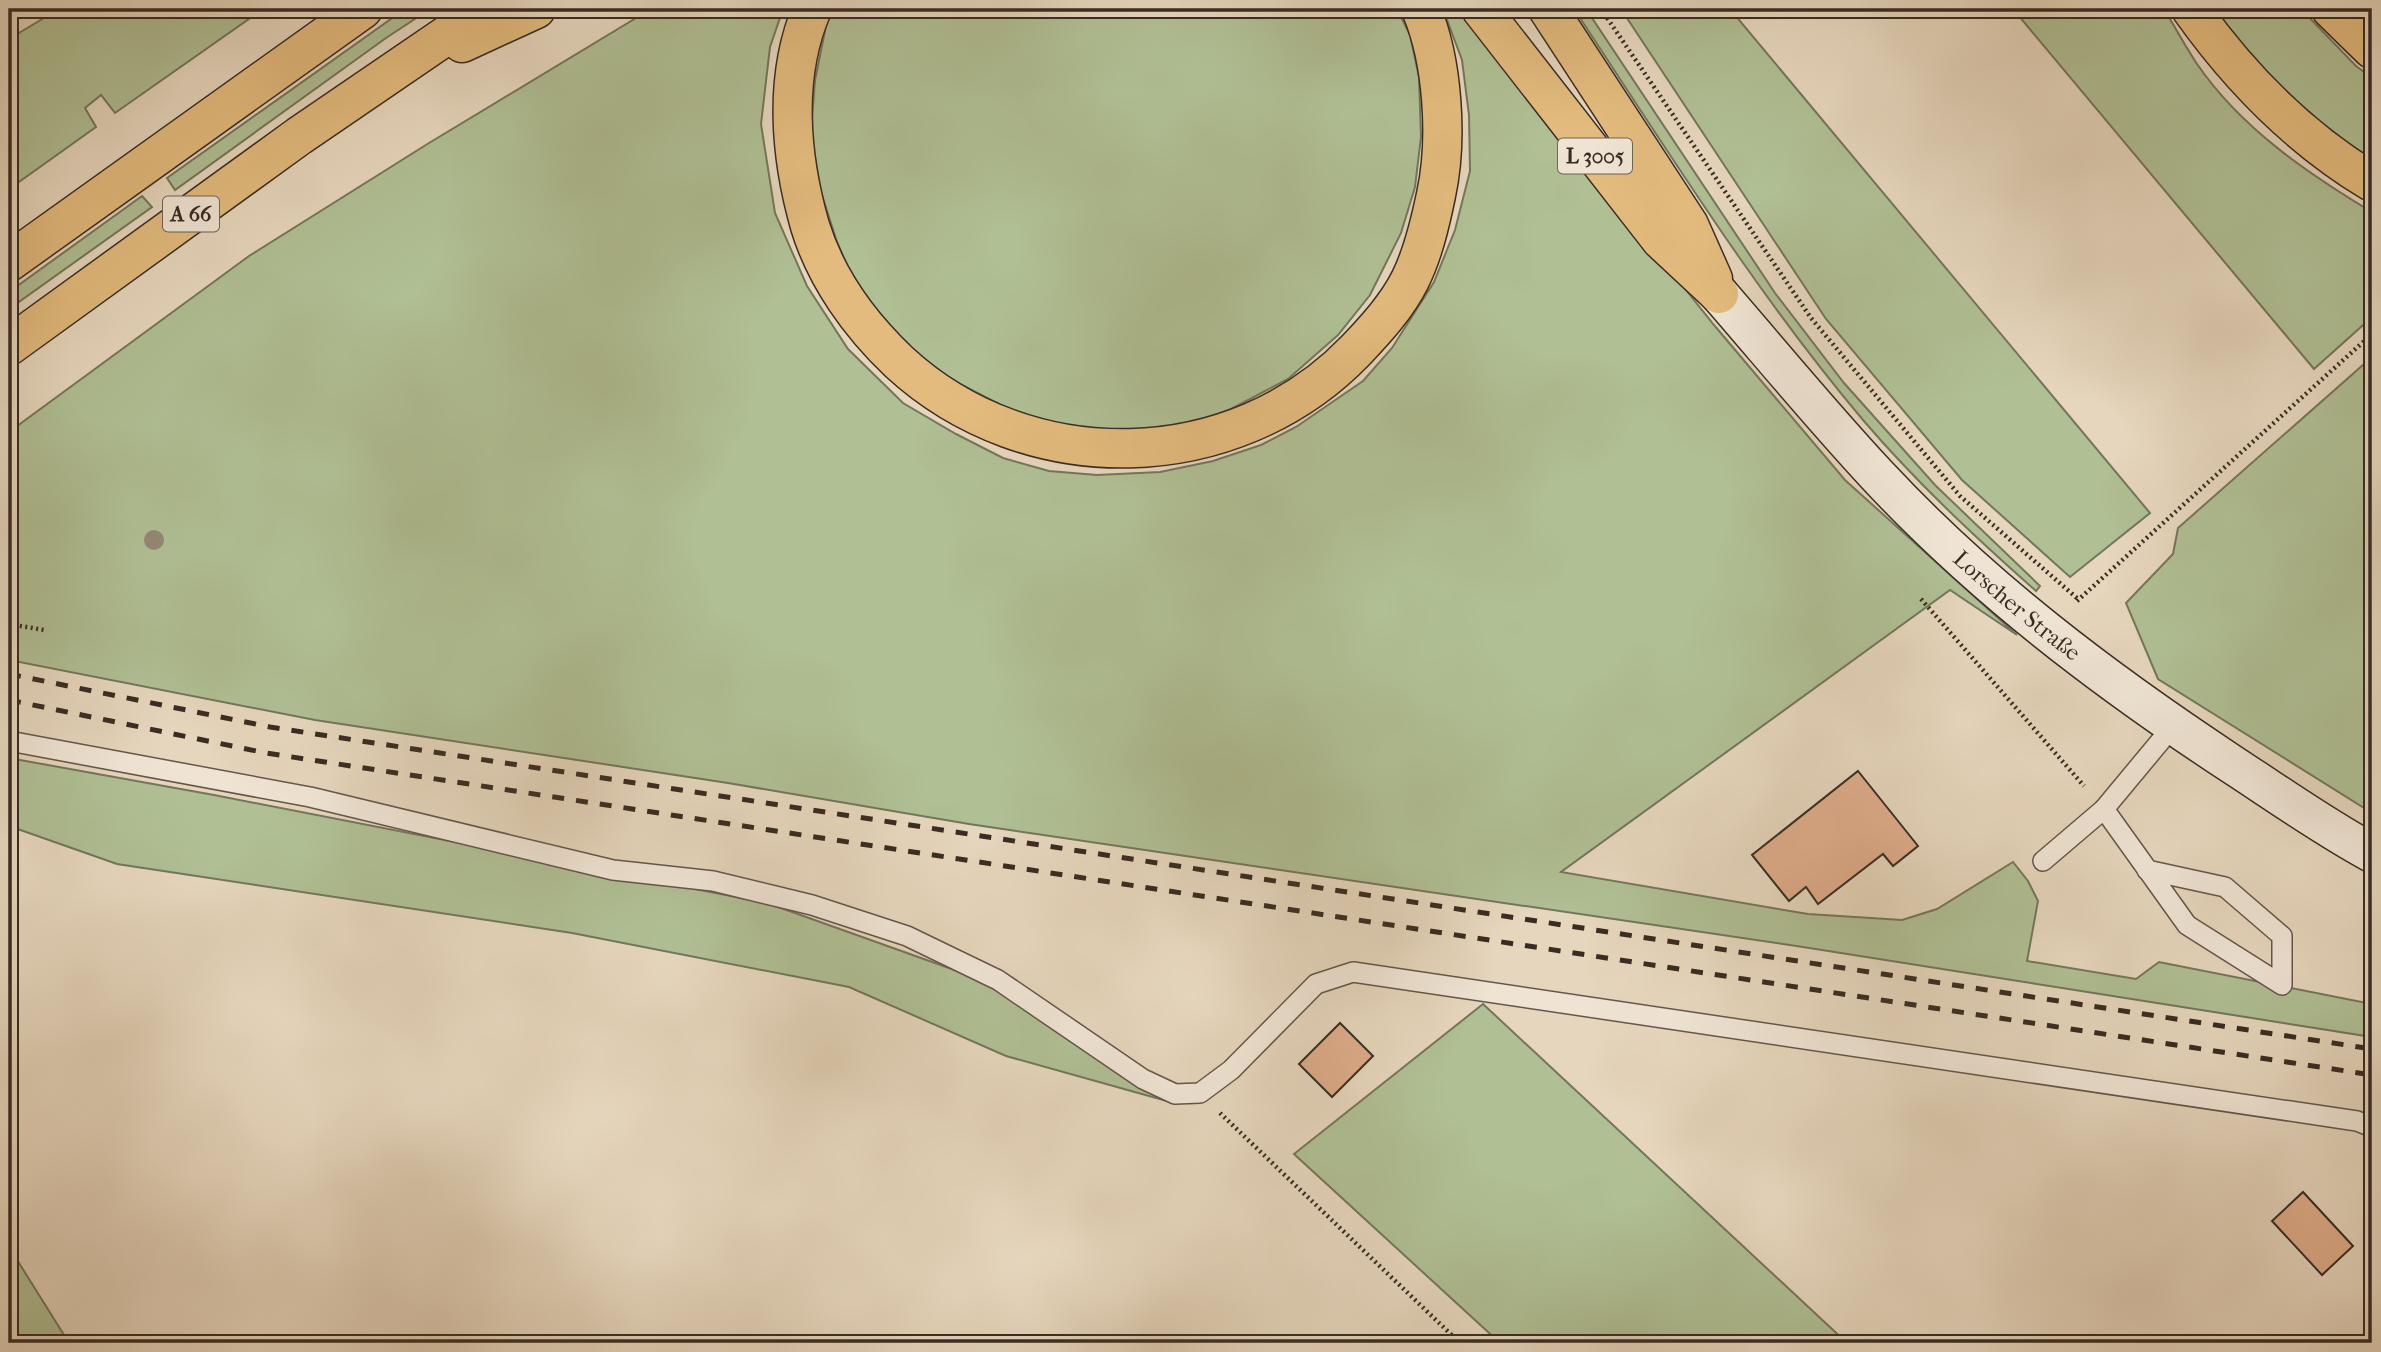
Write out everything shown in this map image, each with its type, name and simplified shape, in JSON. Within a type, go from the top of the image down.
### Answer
[{"type":"highway","points":[[9,262],[363,9]]},
{"type":"highway","name":"A 66","points":[[9,346],[374,83],[485,9]]},
{"type":"highway","points":[[374,83],[536,9]]},
{"type":"highway","points":[[812,9],[795,75],[792,132],[799,188],[809,221],[816,243],[841,293],[875,339],[917,378],[964,410],[1017,432],[1072,445],[1129,449],[1186,443],[1230,431],[1292,402],[1338,369],[1378,328],[1410,281],[1429,228],[1441,159],[1443,110],[1435,61],[1421,9]]},
{"type":"highway","name":"L 3005","points":[[1481,9],[1661,240],[1719,294]]},
{"type":"highway","name":"L 3005","points":[[1548,9],[1689,225],[1719,294]]},
{"type":"highway","points":[[2191,9],[2242,74],[2283,116],[2319,146],[2372,181]]},
{"type":"highway","points":[[2330,9],[2372,49]]},
{"type":"main road","name":"Lorscher Straße","points":[[1719,294],[1877,475],[1968,564],[2048,634],[2174,726],[2337,834],[2372,853]]},
{"type":"lane","points":[[2043,861],[2105,809],[2174,726]]},
{"type":"lane","points":[[9,741],[310,797],[613,870],[713,881],[811,905],[906,936],[987,975],[1143,1079],[1175,1094],[1200,1093],[1231,1070],[1316,984],[1353,972],[2330,1116],[2357,1121],[2372,1128]]},
{"type":"lane","points":[[2105,809],[2147,870],[2187,925],[2282,985],[2282,936],[2225,887],[2147,870]]},
{"type":"path","points":[[1601,9],[1811,318],[1960,495],[2078,599],[2372,334]]},
{"type":"path","points":[[1922,599],[2105,809]]},
{"type":"path","points":[[9,624],[44,630]]},
{"type":"path","points":[[1200,1093],[1460,1343]]},
{"type":"green space","points":[[59,9],[263,9],[115,113],[101,95],[85,108],[96,127],[9,189],[9,39]]},
{"type":"green space","points":[[405,9],[430,9],[175,190],[167,178]]},
{"type":"green space","points":[[651,9],[783,9],[770,47],[761,124],[775,213],[807,286],[848,349],[903,403],[1003,458],[1049,471],[1097,475],[1160,472],[1213,461],[1261,445],[1296,427],[1363,381],[1392,348],[1434,282],[1455,230],[1470,171],[1469,115],[1462,60],[1443,9],[1462,9],[1714,325],[1845,480],[2017,635],[1950,590],[1561,872],[1808,914],[1902,920],[1937,909],[2013,862],[2028,881],[2038,901],[2027,961],[2136,979],[2159,962],[2372,1004],[2372,1037],[1803,947],[969,824],[728,783],[315,720],[9,660],[9,432],[249,256]]},
{"type":"green space","points":[[834,9],[1397,9],[1410,35],[1419,77],[1421,137],[1415,187],[1401,233],[1370,295],[1338,335],[1288,379],[1231,409],[1184,427],[1130,430],[1064,426],[1018,414],[935,371],[873,311],[850,272],[820,189],[811,132],[815,80],[827,21]]},
{"type":"green space","points":[[1574,9],[1586,9],[1775,293],[1844,383],[1935,485],[2040,586],[2036,591],[1925,487],[1863,420],[1823,371],[1712,219]]},
{"type":"green space","points":[[1621,9],[1730,9],[2150,513],[2070,577],[1962,480],[1826,319]]},
{"type":"green space","points":[[2013,9],[2164,9],[2197,64],[2234,109],[2300,165],[2372,212],[2372,317],[2314,369]]},
{"type":"green space","points":[[2214,9],[2301,9],[2356,66],[2372,78],[2372,164],[2325,132],[2241,46]]},
{"type":"green space","points":[[142,196],[152,207],[9,309],[9,292]]},
{"type":"green space","points":[[2372,357],[2372,813],[2158,679],[2126,603],[2173,554],[2178,528]]},
{"type":"green space","points":[[9,758],[214,795],[767,903],[977,978],[1174,1103],[1006,1056],[849,987],[572,933],[117,864],[9,826]]},
{"type":"green space","points":[[1483,1004],[1847,1343],[1500,1343],[1294,1154]]},
{"type":"green space","points":[[9,1247],[69,1343],[9,1343]]},
{"type":"building","points":[[1858,771],[1918,846],[1893,866],[1883,854],[1818,904],[1806,887],[1789,901],[1752,855]]},
{"type":"building","points":[[1340,1023],[1373,1056],[1332,1097],[1299,1064]]},
{"type":"building","points":[[2303,1192],[2353,1246],[2322,1275],[2272,1221]]},
{"type":"railway","points":[[9,674],[270,727],[2372,1049]]},
{"type":"railway","points":[[9,700],[266,753],[2372,1075]]}]
